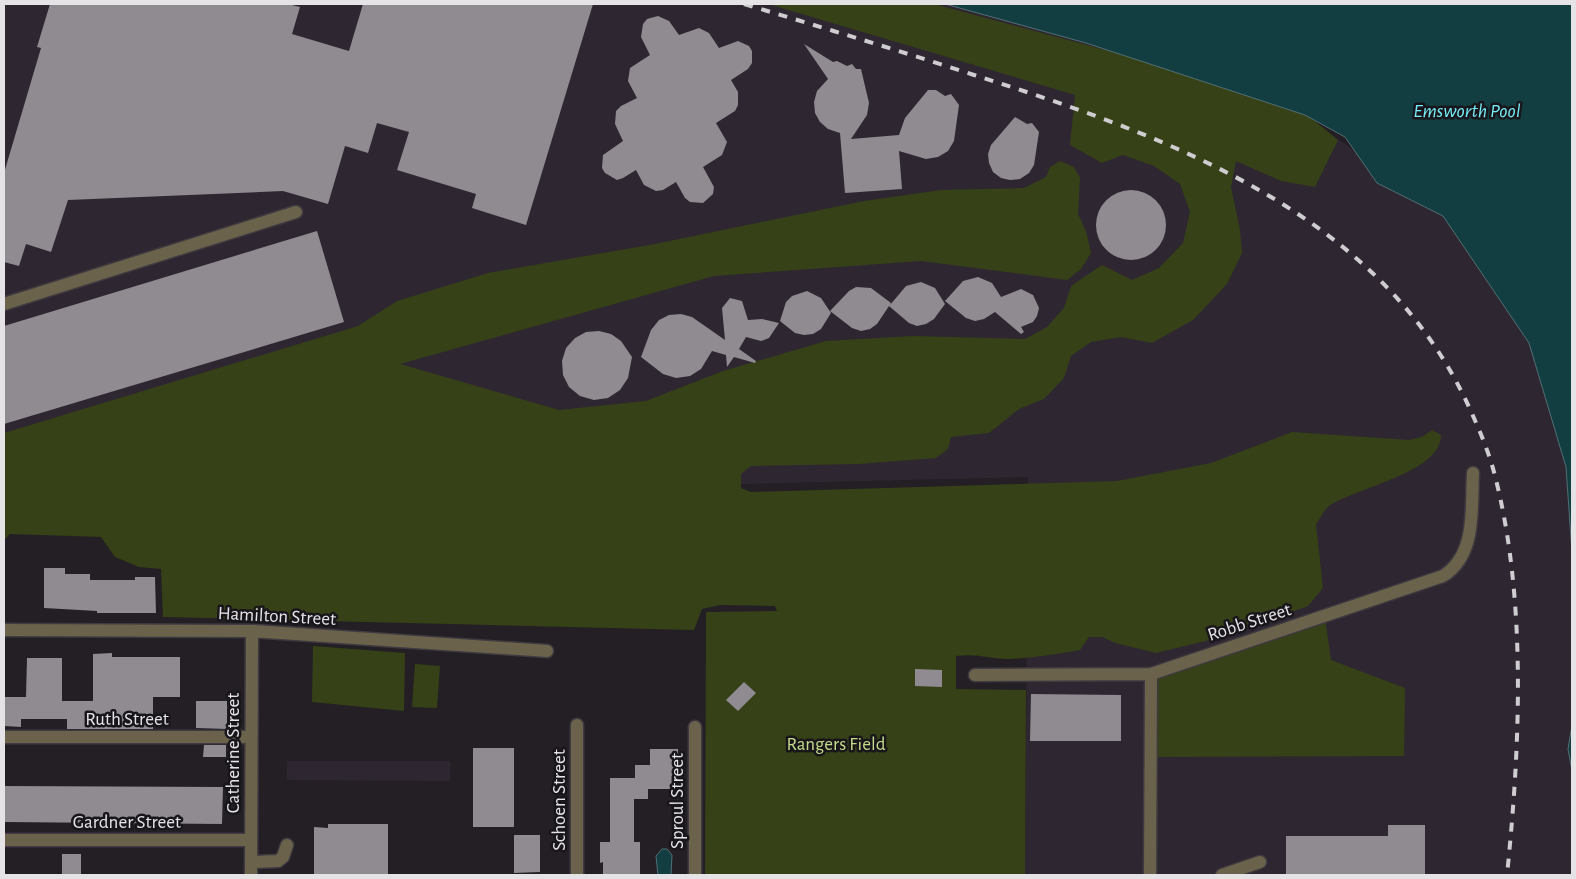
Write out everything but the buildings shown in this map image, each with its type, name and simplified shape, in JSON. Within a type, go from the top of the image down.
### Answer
[{"type":"street","points":[[4,304],[296,212]]},
{"type":"street","name":"Robb Street","points":[[975,675],[1151,674],[1448,573],[1461,558],[1470,538],[1473,473]]},
{"type":"street","name":"Hamilton Street","points":[[4,630],[252,631],[547,650]]},
{"type":"street","name":"Catherine Street","points":[[251,875],[252,631]]},
{"type":"street","points":[[1150,875],[1151,674]]},
{"type":"street","name":"Schoen Street","points":[[577,725],[577,875]]},
{"type":"street","name":"Sproul Street","points":[[695,727],[695,875]]},
{"type":"street","name":"Ruth Street","points":[[4,737],[251,737]]},
{"type":"street","name":"Gardner Street","points":[[4,840],[251,840]]},
{"type":"street","points":[[251,862],[278,861],[283,857],[287,845]]},
{"type":"street","points":[[1222,875],[1260,862]]},
{"type":"shaded area","points":[[4,4],[945,4],[1086,43],[1305,115],[1443,215],[1529,343],[1566,467],[1572,553],[1572,725],[1568,749],[1572,771],[1572,875],[1025,875],[1028,477],[248,496],[4,505]]},
{"type":"shaded area","points":[[287,761],[450,761],[450,781],[287,780]]},
{"type":"green space","name":"Rangers Field","points":[[768,4],[934,4],[1254,90],[1300,109],[1338,140],[1315,187],[1281,181],[1236,161],[1231,187],[1240,230],[1242,253],[1227,284],[1193,320],[1152,343],[1121,337],[1091,342],[1071,356],[1064,378],[1044,399],[1019,409],[989,433],[951,437],[948,449],[936,458],[859,464],[751,466],[741,474],[741,488],[751,492],[1117,481],[1211,463],[1292,432],[1409,440],[1422,437],[1432,430],[1441,435],[1437,448],[1427,459],[1413,469],[1396,478],[1342,499],[1325,510],[1316,524],[1323,588],[1308,606],[1222,637],[1156,653],[1115,643],[1102,637],[1089,637],[1080,650],[1045,656],[1003,659],[970,655],[956,656],[956,689],[1026,690],[1025,875],[705,875],[706,612],[777,611],[775,606],[720,605],[702,609],[694,630],[163,617],[161,569],[139,567],[115,557],[101,537],[10,534],[4,540],[4,433],[358,326],[397,301],[488,273],[655,244],[864,201],[941,190],[1024,188],[1046,177],[1050,167],[1060,161],[1074,167],[1080,178],[1078,214],[1086,231],[1091,253],[1081,269],[1067,280],[921,261],[714,276],[400,364],[559,410],[646,401],[723,371],[826,341],[912,336],[1025,339],[1047,327],[1064,308],[1071,286],[1102,265],[1132,280],[1159,268],[1183,243],[1190,212],[1180,184],[1154,166],[1123,155],[1102,163],[1070,145],[1075,95]]},
{"type":"green space","points":[[1325,618],[1331,660],[1405,688],[1404,756],[1152,757],[1153,676]]},
{"type":"green space","points":[[313,646],[405,653],[404,711],[312,702]]},
{"type":"green space","points":[[415,664],[440,666],[437,708],[412,707]]},
{"type":"water","name":"Emsworth Pool","points":[[945,4],[1572,4],[1572,553],[1566,467],[1529,343],[1443,216],[1377,183],[1345,137],[1305,115],[1086,43]]},
{"type":"water","points":[[1572,725],[1572,771],[1568,749]]},
{"type":"water","points":[[662,849],[667,849],[672,855],[671,875],[658,875],[656,856]]},
{"type":"railway","points":[[744,4],[1047,99],[1120,125],[1191,155],[1260,190],[1323,232],[1381,281],[1430,339],[1469,407],[1484,441],[1495,476],[1505,524],[1512,573],[1518,674],[1515,777],[1507,875]]}]
